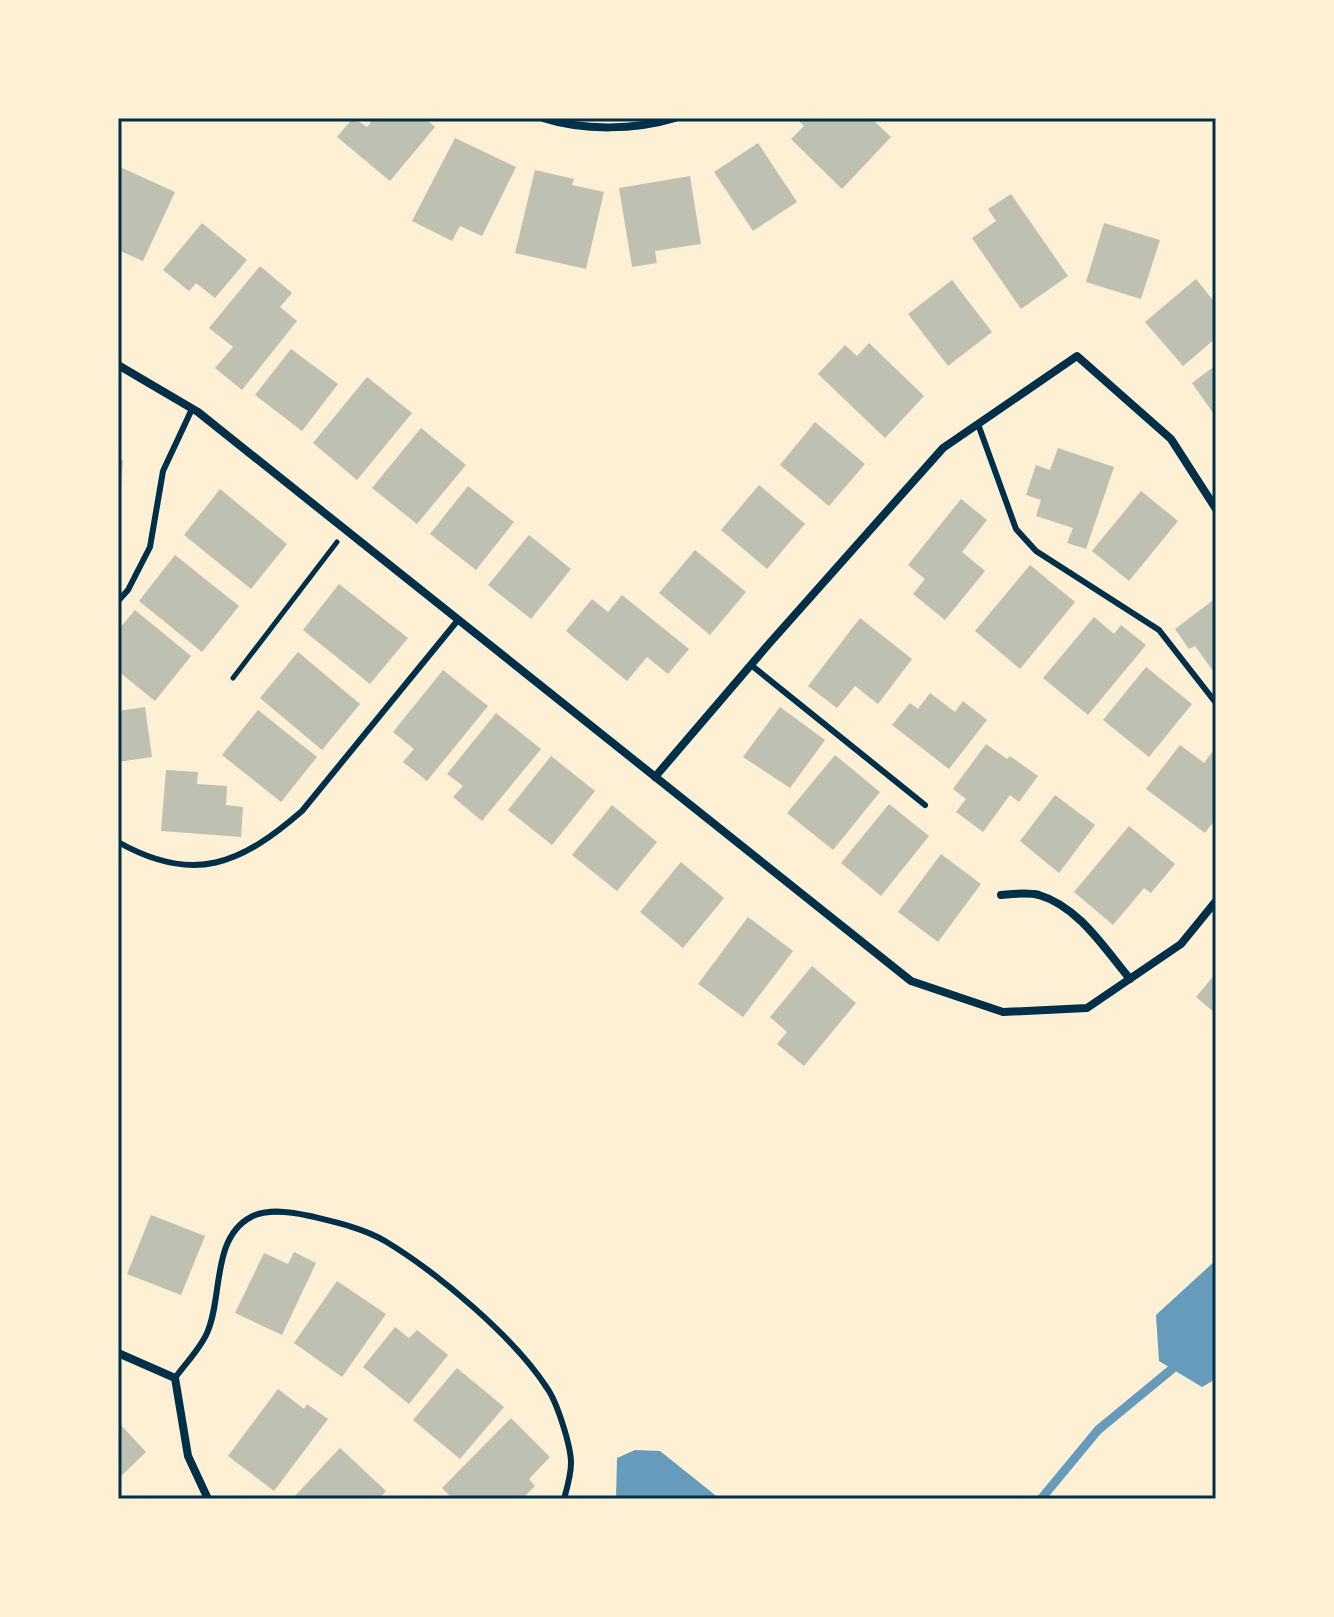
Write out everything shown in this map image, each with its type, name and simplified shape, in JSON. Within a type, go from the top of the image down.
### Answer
[{"type":"street","points":[[543,118],[598,127],[653,125],[675,118]]},
{"type":"street","points":[[655,777],[943,448],[1077,356],[1171,439],[1216,509]]},
{"type":"street","points":[[118,365],[192,409],[911,981],[1003,1012],[1087,1008],[1181,944],[1216,901]]},
{"type":"street","points":[[1001,895],[1036,894],[1063,905],[1086,925],[1130,979]]},
{"type":"street","points":[[118,1353],[175,1378],[188,1456],[208,1499]]},
{"type":"lane","points":[[118,601],[128,590],[150,547],[163,471],[192,409]]},
{"type":"lane","points":[[978,424],[1016,529],[1036,551],[1159,630],[1216,703]]},
{"type":"lane","points":[[118,842],[167,864],[204,866],[244,854],[275,834],[302,811],[458,620]]},
{"type":"lane","points":[[751,665],[925,805]]},
{"type":"lane","points":[[175,1378],[207,1333],[225,1252],[235,1229],[252,1216],[275,1211],[345,1225],[384,1240],[424,1269],[520,1352],[549,1391],[563,1430],[571,1462],[564,1499]]},
{"type":"path","points":[[233,678],[346,530]]},
{"type":"water","points":[[1216,1260],[1216,1379],[1202,1387],[1159,1361],[1156,1315]]},
{"type":"water","points":[[635,1450],[660,1451],[720,1499],[616,1499],[617,1458]]},
{"type":"building","points":[[353,118],[367,127],[374,118],[425,118],[435,127],[390,181],[337,137]]},
{"type":"building","points":[[871,118],[891,137],[842,189],[791,139],[804,126],[798,120]]},
{"type":"building","points":[[455,138],[516,167],[482,236],[460,226],[452,241],[412,221]]},
{"type":"building","points":[[758,143],[797,202],[753,231],[714,172]]},
{"type":"building","points":[[120,167],[175,192],[143,261],[118,250]]},
{"type":"building","points":[[535,170],[574,179],[572,185],[604,192],[586,269],[515,253]]},
{"type":"building","points":[[690,176],[701,244],[655,251],[657,263],[632,267],[619,188]]},
{"type":"building","points":[[1011,194],[1068,276],[1021,309],[972,238],[996,221],[988,209]]},
{"type":"building","points":[[202,223],[247,260],[215,298],[196,283],[189,291],[163,270]]},
{"type":"building","points":[[1104,223],[1160,240],[1141,299],[1086,282]]},
{"type":"building","points":[[260,266],[292,293],[280,307],[297,321],[242,390],[215,368],[233,347],[209,328]]},
{"type":"building","points":[[1196,279],[1216,304],[1216,338],[1183,366],[1145,322]]},
{"type":"building","points":[[952,280],[992,332],[948,366],[908,314]]},
{"type":"building","points":[[869,343],[924,396],[885,438],[818,374],[845,345],[857,356]]},
{"type":"building","points":[[291,349],[338,384],[302,431],[255,395]]},
{"type":"building","points":[[1216,365],[1216,417],[1192,383]]},
{"type":"building","points":[[367,377],[412,413],[357,480],[313,443]]},
{"type":"building","points":[[815,422],[865,464],[829,506],[780,465]]},
{"type":"building","points":[[421,428],[466,465],[417,524],[372,488]]},
{"type":"building","points":[[1058,448],[1114,467],[1086,549],[1067,543],[1073,528],[1036,516],[1041,500],[1026,495],[1036,465],[1050,470]]},
{"type":"building","points":[[118,460],[123,460],[120,505],[118,504]]},
{"type":"building","points":[[759,485],[805,524],[767,569],[721,530]]},
{"type":"building","points":[[468,486],[514,522],[476,570],[430,534]]},
{"type":"building","points":[[220,489],[287,544],[251,589],[184,535]]},
{"type":"building","points":[[1141,491],[1178,521],[1129,581],[1092,551]]},
{"type":"building","points":[[961,499],[987,520],[962,552],[985,571],[945,620],[913,594],[925,579],[908,565]]},
{"type":"building","points":[[529,535],[571,569],[531,619],[488,585]]},
{"type":"building","points":[[695,550],[746,592],[710,635],[659,593]]},
{"type":"building","points":[[175,555],[239,606],[202,652],[139,601]]},
{"type":"building","points":[[1030,565],[1075,602],[1020,669],[975,631]]},
{"type":"building","points":[[339,584],[408,638],[370,684],[303,630]]},
{"type":"building","points":[[622,595],[689,649],[668,674],[647,657],[627,681],[566,631],[592,599],[608,612]]},
{"type":"building","points":[[1216,598],[1216,675],[1195,646],[1189,649],[1175,629]]},
{"type":"building","points":[[135,610],[191,656],[155,701],[118,671],[118,630]]},
{"type":"building","points":[[1094,617],[1114,634],[1121,625],[1146,645],[1088,715],[1043,678]]},
{"type":"building","points":[[860,618],[912,659],[878,704],[855,686],[837,708],[808,686]]},
{"type":"building","points":[[298,652],[360,704],[322,750],[260,698]]},
{"type":"building","points":[[1146,667],[1192,704],[1149,757],[1103,720]]},
{"type":"building","points":[[443,670],[488,706],[427,781],[403,762],[414,749],[393,732]]},
{"type":"building","points":[[930,693],[955,712],[963,701],[987,720],[949,769],[892,725],[910,703],[918,709]]},
{"type":"building","points":[[145,707],[152,757],[118,762],[118,711]]},
{"type":"building","points":[[780,707],[825,740],[790,788],[743,757]]},
{"type":"building","points":[[258,710],[317,757],[281,802],[222,755]]},
{"type":"building","points":[[496,713],[541,749],[482,821],[453,797],[463,786],[447,774]]},
{"type":"building","points":[[986,744],[1038,776],[1019,802],[1010,795],[983,832],[956,812],[966,799],[953,789]]},
{"type":"building","points":[[1180,745],[1204,763],[1216,747],[1216,818],[1205,833],[1146,789]]},
{"type":"building","points":[[835,755],[880,792],[833,850],[787,813]]},
{"type":"building","points":[[551,756],[595,791],[552,845],[508,810]]},
{"type":"building","points":[[166,770],[198,772],[197,784],[227,786],[226,805],[243,807],[241,837],[161,831]]},
{"type":"building","points":[[1055,795],[1095,825],[1059,873],[1020,841]]},
{"type":"building","points":[[889,804],[929,836],[881,896],[841,863]]},
{"type":"building","points":[[612,805],[657,842],[617,891],[572,855]]},
{"type":"building","points":[[1129,826],[1175,864],[1151,893],[1144,888],[1113,925],[1074,892]]},
{"type":"building","points":[[941,854],[981,884],[938,942],[898,912]]},
{"type":"building","points":[[681,862],[724,898],[683,948],[640,912]]},
{"type":"building","points":[[748,917],[793,951],[743,1017],[698,984]]},
{"type":"building","points":[[812,966],[856,1003],[804,1066],[777,1044],[787,1032],[770,1017]]},
{"type":"building","points":[[1216,973],[1216,1014],[1196,997]]},
{"type":"building","points":[[151,1215],[205,1236],[181,1295],[127,1274]]},
{"type":"building","points":[[294,1252],[316,1263],[282,1335],[235,1313],[264,1253],[288,1264]]},
{"type":"building","points":[[337,1281],[386,1314],[342,1377],[294,1343]]},
{"type":"building","points":[[395,1327],[409,1338],[417,1330],[448,1355],[409,1404],[363,1367]]},
{"type":"building","points":[[457,1368],[504,1407],[460,1459],[413,1420]]},
{"type":"building","points":[[278,1389],[304,1409],[307,1404],[328,1419],[274,1491],[228,1456]]},
{"type":"building","points":[[511,1418],[550,1457],[529,1479],[535,1486],[522,1499],[453,1499],[442,1488]]},
{"type":"building","points":[[118,1422],[146,1452],[118,1479]]},
{"type":"building","points":[[340,1448],[386,1491],[379,1499],[292,1499]]},
{"type":"waterway","points":[[1041,1499],[1098,1430],[1172,1369]]}]
